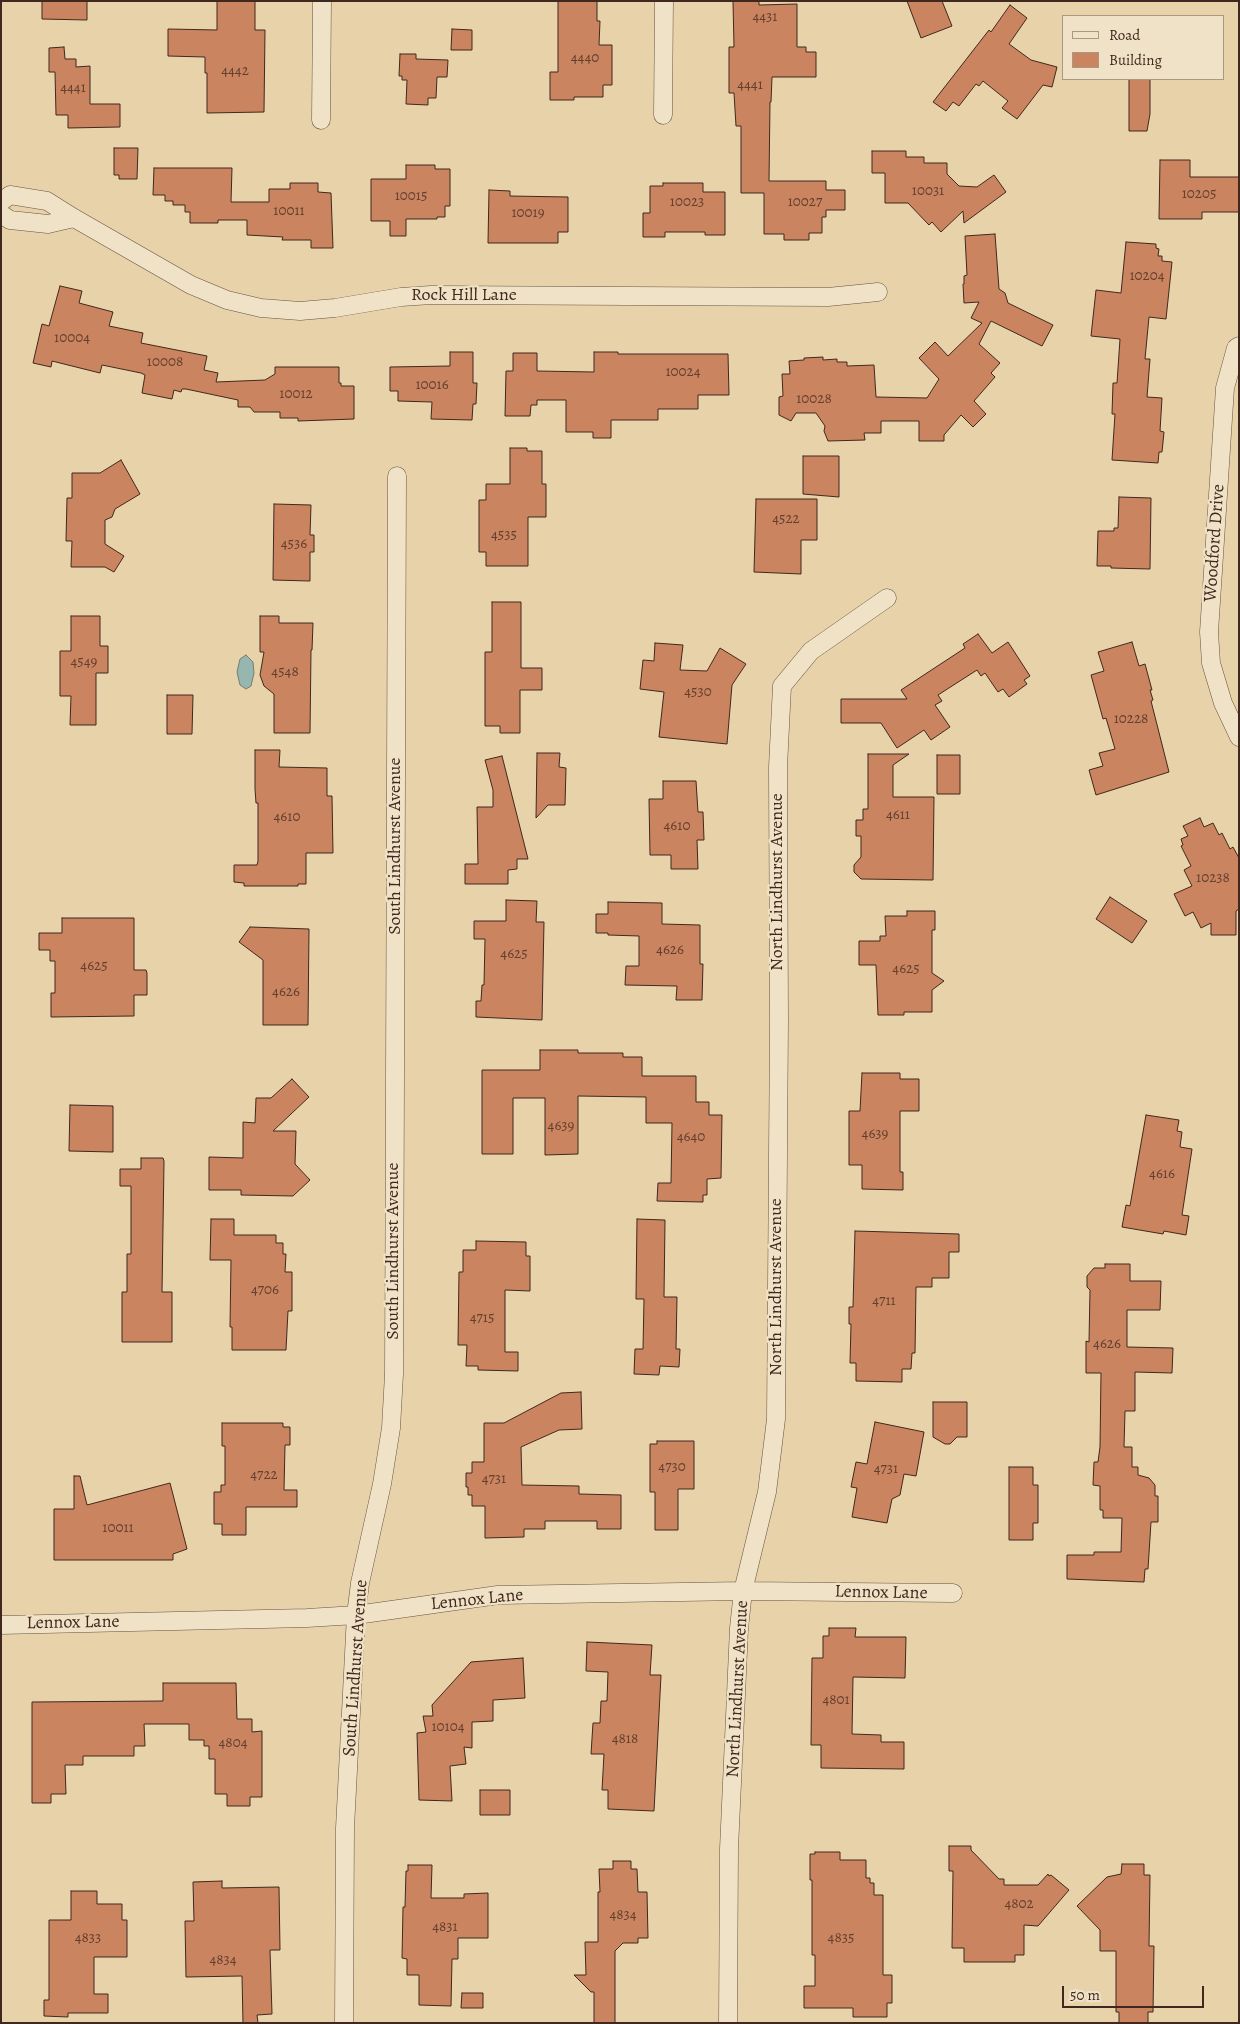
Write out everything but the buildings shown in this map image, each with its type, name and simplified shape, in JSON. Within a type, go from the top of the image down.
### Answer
[{"type":"street","points":[[321,120],[322,1]]},
{"type":"street","points":[[663,115],[664,1]]},
{"type":"street","name":"Rock Hill Lane","points":[[1,202],[10,195],[47,201],[191,284],[227,300],[261,308],[300,311],[335,308],[402,297],[431,296],[828,297],[878,292]]},
{"type":"street","points":[[1,214],[10,220],[48,224],[74,218]]},
{"type":"street","name":"Woodford Drive","points":[[1239,346],[1236,348],[1225,388],[1209,632],[1211,663],[1223,704],[1239,737]]},
{"type":"street","name":"South Lindhurst Avenue","points":[[344,2023],[345,1828],[356,1615],[360,1583],[384,1475],[391,1428],[394,1374],[397,476]]},
{"type":"street","name":"North Lindhurst Avenue","points":[[728,2023],[729,1849],[739,1628],[743,1591],[767,1492],[776,1419],[778,767],[782,686],[812,650],[887,598]]},
{"type":"street","name":"Lennox Lane","points":[[1,1625],[307,1618],[356,1615],[498,1595],[743,1591],[953,1593]]},
{"type":"water","points":[[246,655],[253,662],[254,673],[251,686],[246,689],[240,685],[237,672],[240,659]]}]
